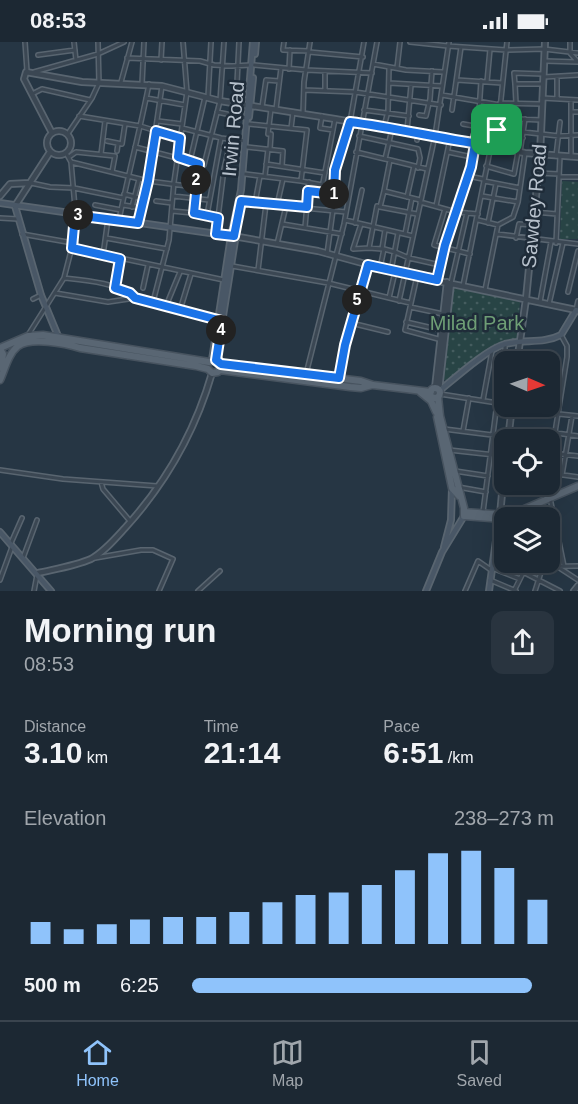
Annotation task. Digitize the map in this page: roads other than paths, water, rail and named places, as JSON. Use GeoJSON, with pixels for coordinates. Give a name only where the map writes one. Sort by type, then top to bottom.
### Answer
{"type":"FeatureCollection","features":[{"type":"Feature","properties":{"kind":"main road","name":"Irwin Road"},"geometry":{"type":"LineString","coordinates":[[214,366],[224,280],[241,190],[255,42]]}},
{"type":"Feature","properties":{"kind":"main road","name":"Irwin Road"},"geometry":{"type":"LineString","coordinates":[[220,321],[232,266],[232,236],[245,174],[247,121]]}},
{"type":"Feature","properties":{"kind":"main road"},"geometry":{"type":"LineString","coordinates":[[0,203],[232,236]]}},
{"type":"Feature","properties":{"kind":"main road"},"geometry":{"type":"LineString","coordinates":[[15,206],[41,295],[58,336]]}},
{"type":"Feature","properties":{"kind":"main road"},"geometry":{"type":"LineString","coordinates":[[0,380],[12,352],[20,345],[34,342],[66,344],[173,362],[339,378],[372,385],[437,393],[492,351],[505,344],[520,341],[542,342],[561,335],[577,310]]}},
{"type":"Feature","properties":{"kind":"main road"},"geometry":{"type":"LineString","coordinates":[[0,374],[3,357],[0,348],[28,336],[58,336],[214,366],[350,387],[361,388],[372,385]]}},
{"type":"Feature","properties":{"kind":"main road"},"geometry":{"type":"LineString","coordinates":[[415,389],[431,401],[436,412],[464,514],[453,537],[442,552]]}},
{"type":"Feature","properties":{"kind":"main road"},"geometry":{"type":"LineString","coordinates":[[436,412],[437,393]]}},
{"type":"Feature","properties":{"kind":"main road"},"geometry":{"type":"LineString","coordinates":[[426,591],[452,520],[455,488],[454,471],[443,429],[437,393]]}},
{"type":"Feature","properties":{"kind":"main road"},"geometry":{"type":"LineString","coordinates":[[533,507],[578,487]]}},
{"type":"Feature","properties":{"kind":"main road"},"geometry":{"type":"LineString","coordinates":[[530,507],[548,500]]}},
{"type":"Feature","properties":{"kind":"main road"},"geometry":{"type":"LineString","coordinates":[[464,514],[494,517]]}},
{"type":"Feature","properties":{"kind":"main road"},"geometry":{"type":"LineString","coordinates":[[464,514],[494,516]]}},
{"type":"Feature","properties":{"kind":"main road"},"geometry":{"type":"LineString","coordinates":[[0,532],[38,573],[51,591]]}},
{"type":"Feature","properties":{"kind":"main road"},"geometry":{"type":"LineString","coordinates":[[489,591],[494,554]]}},
{"type":"Feature","properties":{"kind":"street"},"geometry":{"type":"LineString","coordinates":[[25,42],[27,71],[24,79],[52,134]]}},
{"type":"Feature","properties":{"kind":"street"},"geometry":{"type":"LineString","coordinates":[[74,42],[76,60]]}},
{"type":"Feature","properties":{"kind":"street"},"geometry":{"type":"LineString","coordinates":[[67,135],[99,83],[98,42]]}},
{"type":"Feature","properties":{"kind":"street"},"geometry":{"type":"LineString","coordinates":[[34,72],[98,54],[124,42]]}},
{"type":"Feature","properties":{"kind":"street"},"geometry":{"type":"LineString","coordinates":[[121,82],[132,42]]}},
{"type":"Feature","properties":{"kind":"street"},"geometry":{"type":"LineString","coordinates":[[142,84],[144,42]]}},
{"type":"Feature","properties":{"kind":"street"},"geometry":{"type":"LineString","coordinates":[[161,60],[162,42]]}},
{"type":"Feature","properties":{"kind":"street"},"geometry":{"type":"LineString","coordinates":[[153,302],[171,228],[174,185],[187,92],[183,42]]}},
{"type":"Feature","properties":{"kind":"street"},"geometry":{"type":"LineString","coordinates":[[190,161],[207,98],[211,42]]}},
{"type":"Feature","properties":{"kind":"street"},"geometry":{"type":"LineString","coordinates":[[135,147],[204,165],[220,101],[224,42]]}},
{"type":"Feature","properties":{"kind":"street"},"geometry":{"type":"LineString","coordinates":[[236,104],[239,42]]}},
{"type":"Feature","properties":{"kind":"street"},"geometry":{"type":"LineString","coordinates":[[284,42],[283,50],[363,57]]}},
{"type":"Feature","properties":{"kind":"street"},"geometry":{"type":"LineString","coordinates":[[303,114],[310,42]]}},
{"type":"Feature","properties":{"kind":"street"},"geometry":{"type":"LineString","coordinates":[[327,254],[333,210],[335,170],[350,122],[364,42]]}},
{"type":"Feature","properties":{"kind":"street"},"geometry":{"type":"LineString","coordinates":[[306,376],[345,220],[376,42]]}},
{"type":"Feature","properties":{"kind":"street"},"geometry":{"type":"LineString","coordinates":[[397,69],[400,42]]}},
{"type":"Feature","properties":{"kind":"street"},"geometry":{"type":"LineString","coordinates":[[410,42],[448,44],[467,48],[544,49],[578,53]]}},
{"type":"Feature","properties":{"kind":"street"},"geometry":{"type":"LineString","coordinates":[[467,48],[468,42]]}},
{"type":"Feature","properties":{"kind":"street"},"geometry":{"type":"LineString","coordinates":[[463,286],[486,166],[500,118],[507,42]]}},
{"type":"Feature","properties":{"kind":"street"},"geometry":{"type":"LineString","coordinates":[[519,50],[520,42]]}},
{"type":"Feature","properties":{"kind":"street"},"geometry":{"type":"LineString","coordinates":[[529,50],[530,42]]}},
{"type":"Feature","properties":{"kind":"street","name":"Sawdey Road"},"geometry":{"type":"LineString","coordinates":[[519,351],[540,155],[545,42]]}},
{"type":"Feature","properties":{"kind":"street"},"geometry":{"type":"LineString","coordinates":[[570,42],[570,52],[578,62]]}},
{"type":"Feature","properties":{"kind":"street"},"geometry":{"type":"LineString","coordinates":[[399,301],[441,105],[448,44]]}},
{"type":"Feature","properties":{"kind":"street"},"geometry":{"type":"LineString","coordinates":[[452,110],[461,47]]}},
{"type":"Feature","properties":{"kind":"street"},"geometry":{"type":"LineString","coordinates":[[487,82],[490,49]]}},
{"type":"Feature","properties":{"kind":"street"},"geometry":{"type":"LineString","coordinates":[[38,55],[75,50]]}},
{"type":"Feature","properties":{"kind":"street"},"geometry":{"type":"LineString","coordinates":[[289,69],[290,50]]}},
{"type":"Feature","properties":{"kind":"street"},"geometry":{"type":"LineString","coordinates":[[127,58],[372,73]]}},
{"type":"Feature","properties":{"kind":"street"},"geometry":{"type":"LineString","coordinates":[[543,61],[578,62]]}},
{"type":"Feature","properties":{"kind":"street"},"geometry":{"type":"LineString","coordinates":[[373,64],[397,69],[443,72]]}},
{"type":"Feature","properties":{"kind":"street"},"geometry":{"type":"LineString","coordinates":[[255,203],[269,149],[271,134],[268,134],[269,126],[281,68]]}},
{"type":"Feature","properties":{"kind":"street"},"geometry":{"type":"LineString","coordinates":[[384,127],[387,114],[389,68]]}},
{"type":"Feature","properties":{"kind":"street"},"geometry":{"type":"LineString","coordinates":[[27,71],[99,83],[121,82],[162,86],[236,104],[322,116],[540,155],[578,157]]}},
{"type":"Feature","properties":{"kind":"street"},"geometry":{"type":"LineString","coordinates":[[325,91],[326,71]]}},
{"type":"Feature","properties":{"kind":"street"},"geometry":{"type":"LineString","coordinates":[[419,115],[426,116],[432,71]]}},
{"type":"Feature","properties":{"kind":"street"},"geometry":{"type":"LineString","coordinates":[[503,72],[557,77],[578,75]]}},
{"type":"Feature","properties":{"kind":"street"},"geometry":{"type":"LineString","coordinates":[[514,73],[516,103]]}},
{"type":"Feature","properties":{"kind":"street"},"geometry":{"type":"LineString","coordinates":[[556,99],[557,77]]}},
{"type":"Feature","properties":{"kind":"street"},"geometry":{"type":"LineString","coordinates":[[262,107],[266,80],[280,81]]}},
{"type":"Feature","properties":{"kind":"street"},"geometry":{"type":"LineString","coordinates":[[457,80],[502,83]]}},
{"type":"Feature","properties":{"kind":"street"},"geometry":{"type":"LineString","coordinates":[[437,280],[444,249],[468,176],[478,127],[481,81]]}},
{"type":"Feature","properties":{"kind":"street"},"geometry":{"type":"LineString","coordinates":[[389,83],[442,86]]}},
{"type":"Feature","properties":{"kind":"street"},"geometry":{"type":"LineString","coordinates":[[119,220],[148,84]]}},
{"type":"Feature","properties":{"kind":"street"},"geometry":{"type":"LineString","coordinates":[[515,84],[542,84]]}},
{"type":"Feature","properties":{"kind":"street"},"geometry":{"type":"LineString","coordinates":[[407,131],[411,85]]}},
{"type":"Feature","properties":{"kind":"street"},"geometry":{"type":"LineString","coordinates":[[138,223],[148,181],[162,86]]}},
{"type":"Feature","properties":{"kind":"street"},"geometry":{"type":"LineString","coordinates":[[32,94],[42,89],[90,100]]}},
{"type":"Feature","properties":{"kind":"street"},"geometry":{"type":"LineString","coordinates":[[304,90],[355,92],[388,99],[441,105]]}},
{"type":"Feature","properties":{"kind":"street"},"geometry":{"type":"LineString","coordinates":[[442,95],[500,104],[556,99],[578,100]]}},
{"type":"Feature","properties":{"kind":"street"},"geometry":{"type":"LineString","coordinates":[[146,98],[184,105]]}},
{"type":"Feature","properties":{"kind":"street"},"geometry":{"type":"LineString","coordinates":[[571,100],[571,157]]}},
{"type":"Feature","properties":{"kind":"street"},"geometry":{"type":"LineString","coordinates":[[364,110],[409,116]]}},
{"type":"Feature","properties":{"kind":"street"},"geometry":{"type":"LineString","coordinates":[[217,112],[269,126],[307,130],[301,181]]}},
{"type":"Feature","properties":{"kind":"street"},"geometry":{"type":"LineString","coordinates":[[291,128],[293,112]]}},
{"type":"Feature","properties":{"kind":"street"},"geometry":{"type":"LineString","coordinates":[[571,112],[578,112]]}},
{"type":"Feature","properties":{"kind":"street"},"geometry":{"type":"LineString","coordinates":[[79,116],[140,126],[180,138]]}},
{"type":"Feature","properties":{"kind":"street"},"geometry":{"type":"LineString","coordinates":[[322,116],[320,128],[333,130]]}},
{"type":"Feature","properties":{"kind":"street"},"geometry":{"type":"LineString","coordinates":[[500,118],[541,120]]}},
{"type":"Feature","properties":{"kind":"street"},"geometry":{"type":"LineString","coordinates":[[321,193],[335,119]]}},
{"type":"Feature","properties":{"kind":"street"},"geometry":{"type":"LineString","coordinates":[[477,220],[498,225],[513,217],[520,188],[525,119]]}},
{"type":"Feature","properties":{"kind":"street"},"geometry":{"type":"LineString","coordinates":[[101,155],[105,121]]}},
{"type":"Feature","properties":{"kind":"street"},"geometry":{"type":"LineString","coordinates":[[158,121],[221,138],[245,141]]}},
{"type":"Feature","properties":{"kind":"street"},"geometry":{"type":"LineString","coordinates":[[556,243],[560,122]]}},
{"type":"Feature","properties":{"kind":"street"},"geometry":{"type":"LineString","coordinates":[[107,141],[122,144],[125,124]]}},
{"type":"Feature","properties":{"kind":"street"},"geometry":{"type":"LineString","coordinates":[[463,124],[523,138]]}},
{"type":"Feature","properties":{"kind":"street"},"geometry":{"type":"LineString","coordinates":[[380,207],[392,129]]}},
{"type":"Feature","properties":{"kind":"street"},"geometry":{"type":"LineString","coordinates":[[28,336],[64,278],[73,243],[74,188],[71,162],[67,155],[70,142],[67,135],[58,131],[52,134],[47,142],[51,152],[58,155],[67,155],[76,152],[115,156],[112,172]]}},
{"type":"Feature","properties":{"kind":"street"},"geometry":{"type":"LineString","coordinates":[[524,132],[559,136],[578,135]]}},
{"type":"Feature","properties":{"kind":"street"},"geometry":{"type":"LineString","coordinates":[[417,140],[418,133]]}},
{"type":"Feature","properties":{"kind":"street"},"geometry":{"type":"LineString","coordinates":[[359,136],[419,150],[405,234]]}},
{"type":"Feature","properties":{"kind":"street"},"geometry":{"type":"LineString","coordinates":[[207,215],[221,138]]}},
{"type":"Feature","properties":{"kind":"street"},"geometry":{"type":"LineString","coordinates":[[216,234],[224,169],[231,139]]}},
{"type":"Feature","properties":{"kind":"street"},"geometry":{"type":"LineString","coordinates":[[436,206],[450,139]]}},
{"type":"Feature","properties":{"kind":"street"},"geometry":{"type":"LineString","coordinates":[[117,151],[118,144]]}},
{"type":"Feature","properties":{"kind":"street"},"geometry":{"type":"LineString","coordinates":[[247,147],[283,151],[282,166]]}},
{"type":"Feature","properties":{"kind":"street"},"geometry":{"type":"LineString","coordinates":[[15,206],[51,152]]}},
{"type":"Feature","properties":{"kind":"street"},"geometry":{"type":"LineString","coordinates":[[356,152],[427,169]]}},
{"type":"Feature","properties":{"kind":"street"},"geometry":{"type":"LineString","coordinates":[[448,152],[472,157]]}},
{"type":"Feature","properties":{"kind":"street"},"geometry":{"type":"LineString","coordinates":[[486,166],[514,174],[521,152]]}},
{"type":"Feature","properties":{"kind":"street"},"geometry":{"type":"LineString","coordinates":[[71,162],[148,181],[195,187]]}},
{"type":"Feature","properties":{"kind":"street"},"geometry":{"type":"LineString","coordinates":[[194,213],[199,164]]}},
{"type":"Feature","properties":{"kind":"street"},"geometry":{"type":"LineString","coordinates":[[266,164],[324,173]]}},
{"type":"Feature","properties":{"kind":"street"},"geometry":{"type":"LineString","coordinates":[[538,172],[578,177]]}},
{"type":"Feature","properties":{"kind":"street"},"geometry":{"type":"LineString","coordinates":[[245,174],[322,185]]}},
{"type":"Feature","properties":{"kind":"street"},"geometry":{"type":"LineString","coordinates":[[468,176],[520,188]]}},
{"type":"Feature","properties":{"kind":"street"},"geometry":{"type":"LineString","coordinates":[[132,207],[139,179]]}},
{"type":"Feature","properties":{"kind":"street"},"geometry":{"type":"LineString","coordinates":[[277,205],[283,179]]}},
{"type":"Feature","properties":{"kind":"street"},"geometry":{"type":"LineString","coordinates":[[305,227],[309,182]]}},
{"type":"Feature","properties":{"kind":"street"},"geometry":{"type":"LineString","coordinates":[[0,196],[10,184],[30,183],[143,199]]}},
{"type":"Feature","properties":{"kind":"street"},"geometry":{"type":"LineString","coordinates":[[488,223],[496,184]]}},
{"type":"Feature","properties":{"kind":"street"},"geometry":{"type":"LineString","coordinates":[[355,223],[362,190]]}},
{"type":"Feature","properties":{"kind":"street"},"geometry":{"type":"LineString","coordinates":[[308,191],[349,196]]}},
{"type":"Feature","properties":{"kind":"street"},"geometry":{"type":"LineString","coordinates":[[384,191],[456,212],[478,214]]}},
{"type":"Feature","properties":{"kind":"street"},"geometry":{"type":"LineString","coordinates":[[173,196],[209,200]]}},
{"type":"Feature","properties":{"kind":"street"},"geometry":{"type":"LineString","coordinates":[[481,196],[518,202]]}},
{"type":"Feature","properties":{"kind":"street"},"geometry":{"type":"LineString","coordinates":[[156,201],[172,202]]}},
{"type":"Feature","properties":{"kind":"street"},"geometry":{"type":"LineString","coordinates":[[241,201],[346,212]]}},
{"type":"Feature","properties":{"kind":"street"},"geometry":{"type":"LineString","coordinates":[[258,270],[266,204]]}},
{"type":"Feature","properties":{"kind":"street"},"geometry":{"type":"LineString","coordinates":[[94,205],[121,210]]}},
{"type":"Feature","properties":{"kind":"street"},"geometry":{"type":"LineString","coordinates":[[122,205],[142,208]]}},
{"type":"Feature","properties":{"kind":"street"},"geometry":{"type":"LineString","coordinates":[[277,244],[286,206]]}},
{"type":"Feature","properties":{"kind":"street"},"geometry":{"type":"LineString","coordinates":[[369,248],[377,206],[417,214]]}},
{"type":"Feature","properties":{"kind":"street"},"geometry":{"type":"LineString","coordinates":[[445,209],[433,244],[435,247],[470,254]]}},
{"type":"Feature","properties":{"kind":"street"},"geometry":{"type":"LineString","coordinates":[[172,211],[218,218]]}},
{"type":"Feature","properties":{"kind":"street"},"geometry":{"type":"LineString","coordinates":[[534,212],[557,214]]}},
{"type":"Feature","properties":{"kind":"street"},"geometry":{"type":"LineString","coordinates":[[442,340],[441,330],[449,283],[467,213]]}},
{"type":"Feature","properties":{"kind":"street"},"geometry":{"type":"LineString","coordinates":[[0,218],[18,219]]}},
{"type":"Feature","properties":{"kind":"street"},"geometry":{"type":"LineString","coordinates":[[103,255],[108,219]]}},
{"type":"Feature","properties":{"kind":"street"},"geometry":{"type":"LineString","coordinates":[[345,220],[413,236]]}},
{"type":"Feature","properties":{"kind":"street"},"geometry":{"type":"LineString","coordinates":[[282,224],[342,234]]}},
{"type":"Feature","properties":{"kind":"street"},"geometry":{"type":"LineString","coordinates":[[361,224],[353,249],[383,249],[440,265]]}},
{"type":"Feature","properties":{"kind":"street"},"geometry":{"type":"LineString","coordinates":[[516,237],[519,224],[533,225]]}},
{"type":"Feature","properties":{"kind":"street"},"geometry":{"type":"LineString","coordinates":[[485,290],[498,225]]}},
{"type":"Feature","properties":{"kind":"street"},"geometry":{"type":"LineString","coordinates":[[380,268],[385,231]]}},
{"type":"Feature","properties":{"kind":"street"},"geometry":{"type":"LineString","coordinates":[[389,298],[398,233]]}},
{"type":"Feature","properties":{"kind":"street"},"geometry":{"type":"LineString","coordinates":[[22,234],[73,243]]}},
{"type":"Feature","properties":{"kind":"street"},"geometry":{"type":"LineString","coordinates":[[497,234],[578,244]]}},
{"type":"Feature","properties":{"kind":"street"},"geometry":{"type":"LineString","coordinates":[[232,236],[337,256],[405,274],[577,310],[578,301]]}},
{"type":"Feature","properties":{"kind":"street"},"geometry":{"type":"LineString","coordinates":[[105,238],[166,249]]}},
{"type":"Feature","properties":{"kind":"street"},"geometry":{"type":"LineString","coordinates":[[540,302],[551,242]]}},
{"type":"Feature","properties":{"kind":"street"},"geometry":{"type":"LineString","coordinates":[[549,304],[563,243]]}},
{"type":"Feature","properties":{"kind":"street"},"geometry":{"type":"LineString","coordinates":[[72,248],[224,280]]}},
{"type":"Feature","properties":{"kind":"street"},"geometry":{"type":"LineString","coordinates":[[568,292],[578,251]]}},
{"type":"Feature","properties":{"kind":"street"},"geometry":{"type":"LineString","coordinates":[[115,288],[120,259]]}},
{"type":"Feature","properties":{"kind":"street"},"geometry":{"type":"LineString","coordinates":[[143,288],[148,265]]}},
{"type":"Feature","properties":{"kind":"street"},"geometry":{"type":"LineString","coordinates":[[339,378],[351,323],[368,265]]}},
{"type":"Feature","properties":{"kind":"street"},"geometry":{"type":"LineString","coordinates":[[232,266],[328,283],[443,314]]}},
{"type":"Feature","properties":{"kind":"street"},"geometry":{"type":"LineString","coordinates":[[166,306],[180,272]]}},
{"type":"Feature","properties":{"kind":"street"},"geometry":{"type":"LineString","coordinates":[[180,310],[191,274]]}},
{"type":"Feature","properties":{"kind":"street"},"geometry":{"type":"LineString","coordinates":[[417,276],[404,329],[406,332],[442,340]]}},
{"type":"Feature","properties":{"kind":"street"},"geometry":{"type":"LineString","coordinates":[[64,278],[99,283],[130,293],[135,298]]}},
{"type":"Feature","properties":{"kind":"street"},"geometry":{"type":"LineString","coordinates":[[449,283],[437,393],[494,402]]}},
{"type":"Feature","properties":{"kind":"street"},"geometry":{"type":"LineString","coordinates":[[55,293],[108,302],[135,298],[220,321]]}},
{"type":"Feature","properties":{"kind":"street"},"geometry":{"type":"LineString","coordinates":[[33,299],[41,295]]}},
{"type":"Feature","properties":{"kind":"street"},"geometry":{"type":"LineString","coordinates":[[406,322],[441,330]]}},
{"type":"Feature","properties":{"kind":"street"},"geometry":{"type":"LineString","coordinates":[[351,323],[388,332]]}},
{"type":"Feature","properties":{"kind":"street"},"geometry":{"type":"LineString","coordinates":[[560,407],[567,357],[567,346],[561,335]]}},
{"type":"Feature","properties":{"kind":"street"},"geometry":{"type":"LineString","coordinates":[[505,344],[505,351]]}},
{"type":"Feature","properties":{"kind":"street"},"geometry":{"type":"LineString","coordinates":[[483,400],[492,351]]}},
{"type":"Feature","properties":{"kind":"street"},"geometry":{"type":"LineString","coordinates":[[90,559],[101,552],[131,522],[159,486],[182,450],[199,411],[214,366]]}},
{"type":"Feature","properties":{"kind":"street"},"geometry":{"type":"LineString","coordinates":[[463,431],[469,398]]}},
{"type":"Feature","properties":{"kind":"street"},"geometry":{"type":"LineString","coordinates":[[560,414],[578,417]]}},
{"type":"Feature","properties":{"kind":"street"},"geometry":{"type":"LineString","coordinates":[[572,416],[562,475],[578,478],[578,487]]}},
{"type":"Feature","properties":{"kind":"street"},"geometry":{"type":"LineString","coordinates":[[443,429],[494,436],[483,514]]}},
{"type":"Feature","properties":{"kind":"street"},"geometry":{"type":"LineString","coordinates":[[560,433],[578,436]]}},
{"type":"Feature","properties":{"kind":"street"},"geometry":{"type":"LineString","coordinates":[[449,450],[494,455]]}},
{"type":"Feature","properties":{"kind":"street"},"geometry":{"type":"LineString","coordinates":[[560,454],[578,456]]}},
{"type":"Feature","properties":{"kind":"street"},"geometry":{"type":"LineString","coordinates":[[0,470],[101,482],[159,486]]}},
{"type":"Feature","properties":{"kind":"street"},"geometry":{"type":"LineString","coordinates":[[454,471],[488,476]]}},
{"type":"Feature","properties":{"kind":"street"},"geometry":{"type":"LineString","coordinates":[[101,482],[103,489],[131,522]]}},
{"type":"Feature","properties":{"kind":"street"},"geometry":{"type":"LineString","coordinates":[[455,488],[486,492]]}},
{"type":"Feature","properties":{"kind":"street"},"geometry":{"type":"LineString","coordinates":[[548,495],[550,507]]}},
{"type":"Feature","properties":{"kind":"street"},"geometry":{"type":"LineString","coordinates":[[0,580],[22,518]]}},
{"type":"Feature","properties":{"kind":"street"},"geometry":{"type":"LineString","coordinates":[[23,558],[37,520]]}},
{"type":"Feature","properties":{"kind":"street"},"geometry":{"type":"LineString","coordinates":[[560,548],[564,566]]}},
{"type":"Feature","properties":{"kind":"street"},"geometry":{"type":"LineString","coordinates":[[34,591],[38,573],[90,559],[141,549],[153,550],[173,559],[159,591]]}},
{"type":"Feature","properties":{"kind":"street"},"geometry":{"type":"LineString","coordinates":[[493,560],[513,568],[512,575]]}},
{"type":"Feature","properties":{"kind":"street"},"geometry":{"type":"LineString","coordinates":[[465,591],[478,561],[491,569],[520,579]]}},
{"type":"Feature","properties":{"kind":"street"},"geometry":{"type":"LineString","coordinates":[[560,566],[578,566]]}},
{"type":"Feature","properties":{"kind":"street"},"geometry":{"type":"LineString","coordinates":[[560,569],[578,580]]}},
{"type":"Feature","properties":{"kind":"street"},"geometry":{"type":"LineString","coordinates":[[198,591],[220,571]]}},
{"type":"Feature","properties":{"kind":"street"},"geometry":{"type":"LineString","coordinates":[[490,579],[515,591],[523,573]]}},
{"type":"Feature","properties":{"kind":"street"},"geometry":{"type":"LineString","coordinates":[[526,573],[560,591]]}},
{"type":"Feature","properties":{"kind":"street"},"geometry":{"type":"LineString","coordinates":[[535,591],[541,573]]}},
{"type":"Feature","properties":{"kind":"street"},"geometry":{"type":"LineString","coordinates":[[574,591],[578,586]]}},
{"type":"Feature","properties":{"kind":"park label","name":"Milad Park"},"geometry":{"type":"Point","coordinates":[477,323]}}]}
